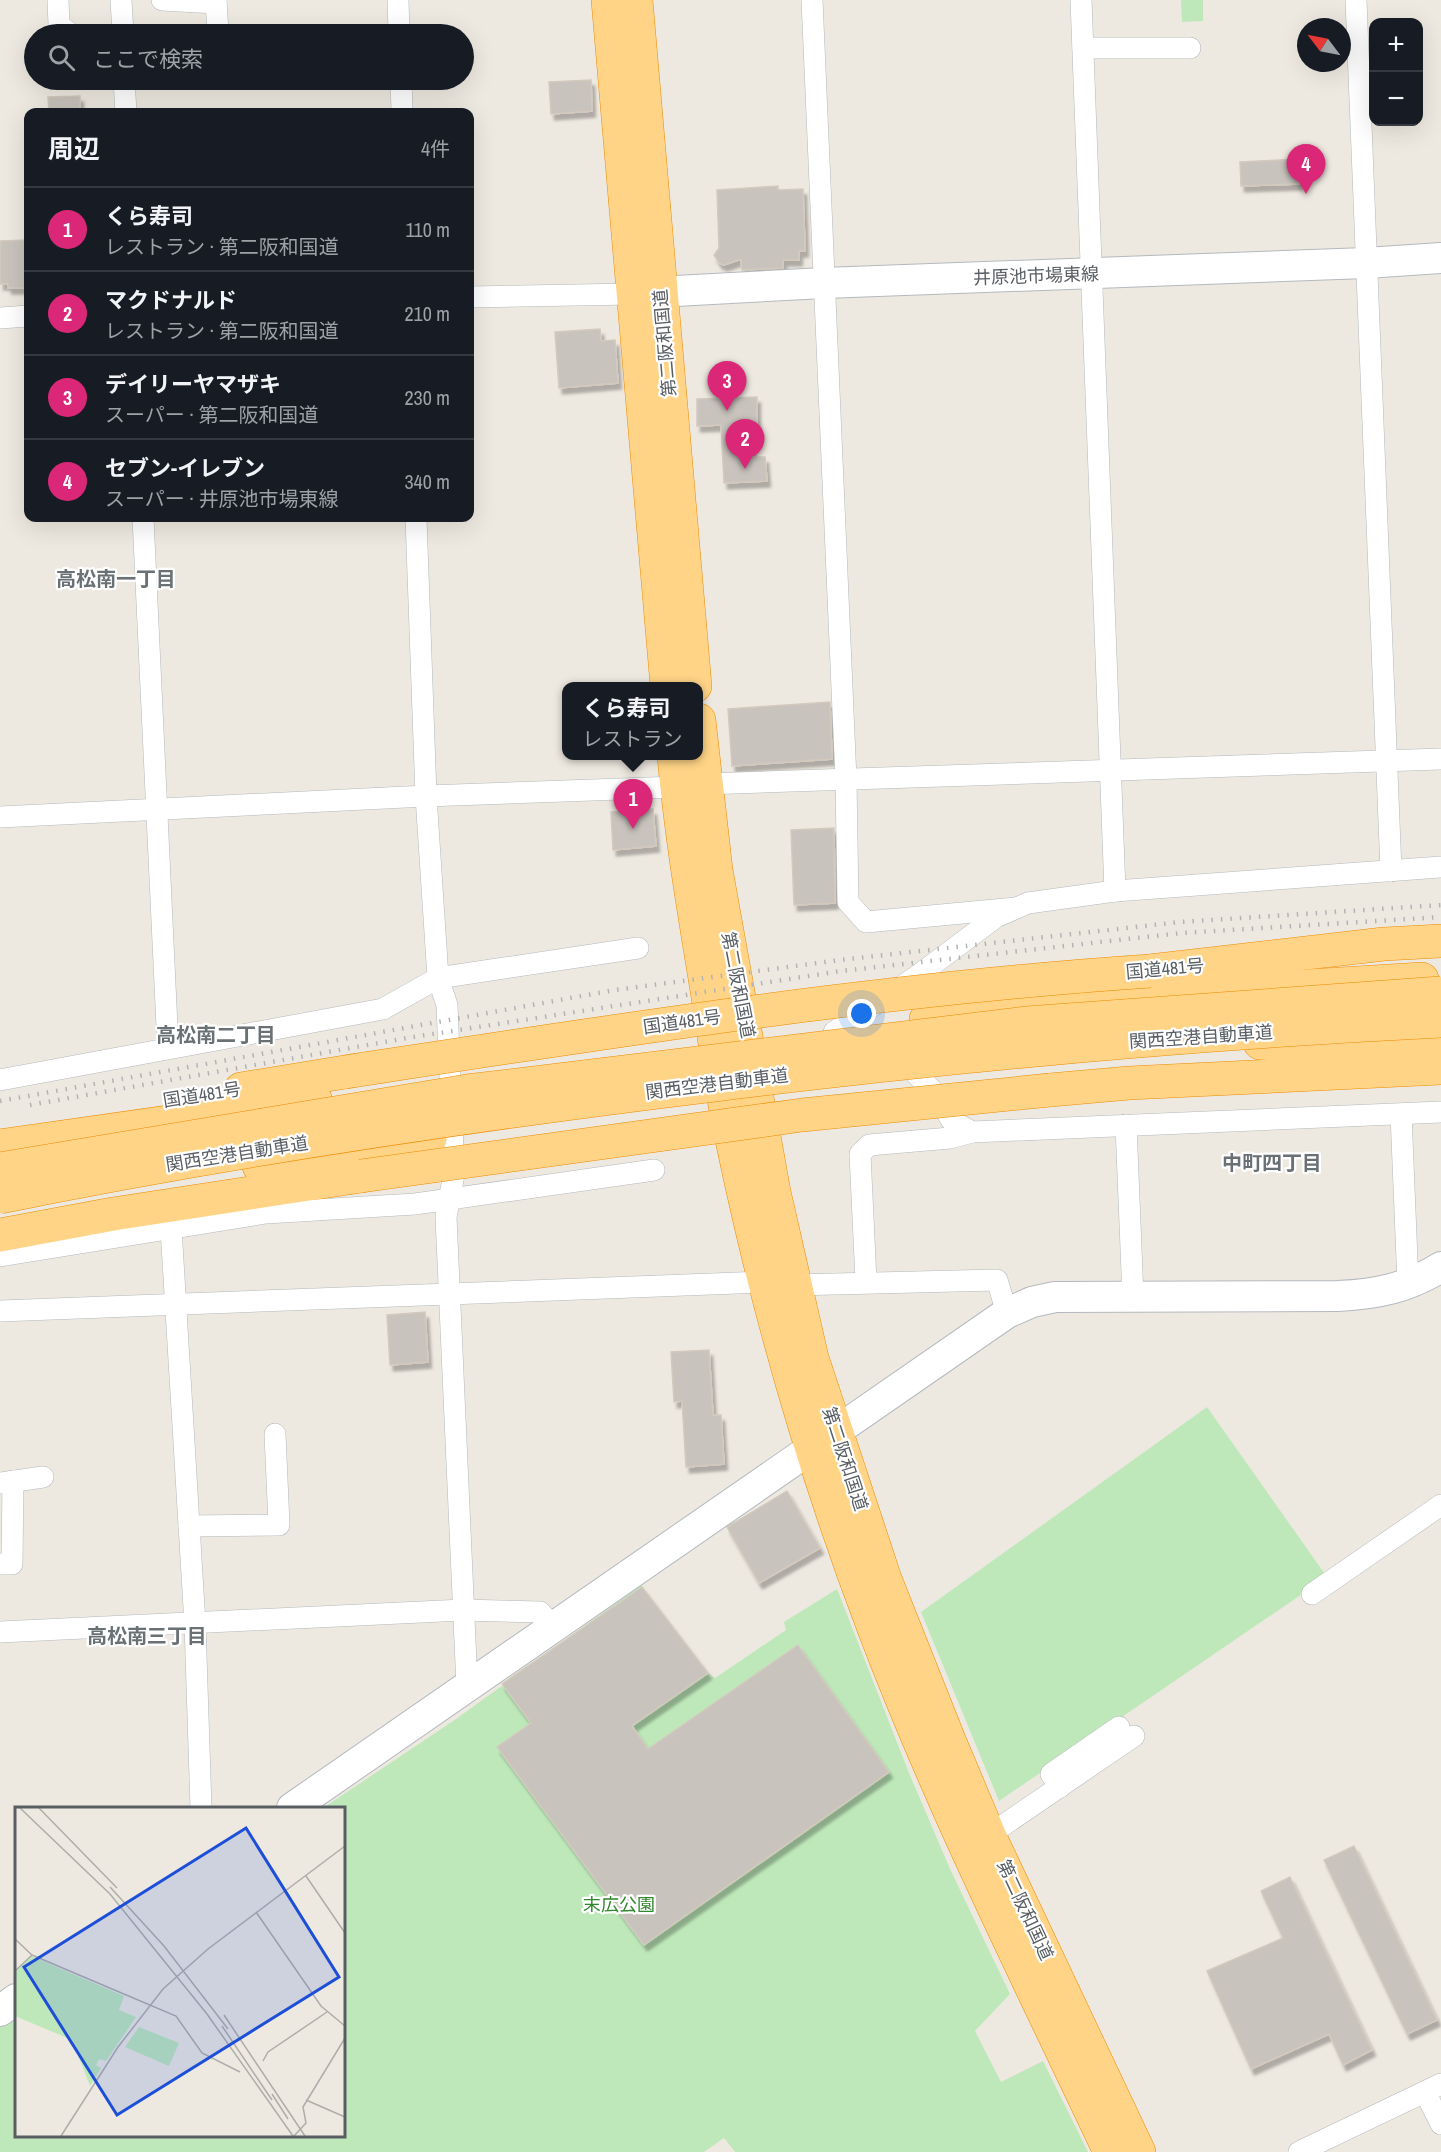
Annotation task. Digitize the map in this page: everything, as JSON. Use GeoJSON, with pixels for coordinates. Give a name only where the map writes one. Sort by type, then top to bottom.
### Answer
{"type":"FeatureCollection","features":[{"type":"Feature","properties":{"kind":"highway","name":"第二阪和国道"},"geometry":{"type":"LineString","coordinates":[[608,0],[694,682]]}},
{"type":"Feature","properties":{"kind":"highway","name":"第二阪和国道"},"geometry":{"type":"LineString","coordinates":[[636,0],[646,293],[668,682]]}},
{"type":"Feature","properties":{"kind":"highway","name":"第二阪和国道"},"geometry":{"type":"LineString","coordinates":[[676,760],[691,786],[716,870],[749,1043],[774,1192],[779,1284]]}},
{"type":"Feature","properties":{"kind":"highway","name":"第二阪和国道"},"geometry":{"type":"LineString","coordinates":[[694,760],[691,786],[716,1047],[723,1096],[779,1284],[812,1358],[824,1440],[873,1627],[967,1851],[1110,2152]]}},
{"type":"Feature","properties":{"kind":"highway","name":"国道481号"},"geometry":{"type":"LineString","coordinates":[[0,1131],[345,1072],[785,1008],[1039,979],[1150,971],[1188,980],[1384,944],[1441,941]]}},
{"type":"Feature","properties":{"kind":"highway"},"geometry":{"type":"LineString","coordinates":[[0,1146],[167,1121],[1063,1001],[1188,980],[1380,964],[1441,962]]}},
{"type":"Feature","properties":{"kind":"highway"},"geometry":{"type":"LineString","coordinates":[[1188,980],[1441,979]]}},
{"type":"Feature","properties":{"kind":"highway","name":"関西空港自動車道"},"geometry":{"type":"LineString","coordinates":[[0,1169],[490,1088],[1027,1023],[1441,993]]}},
{"type":"Feature","properties":{"kind":"highway","name":"関西空港自動車道"},"geometry":{"type":"LineString","coordinates":[[0,1197],[112,1175],[473,1115],[698,1086],[981,1054],[1208,1036],[1439,1042]]}},
{"type":"Feature","properties":{"kind":"highway"},"geometry":{"type":"LineString","coordinates":[[0,1211],[105,1190],[453,1136],[1017,1056],[1214,1041],[1439,1042]]}},
{"type":"Feature","properties":{"kind":"highway"},"geometry":{"type":"LineString","coordinates":[[0,1235],[113,1214],[361,1176],[802,1115],[1129,1083],[1439,1042]]}},
{"type":"Feature","properties":{"kind":"highway","name":"第二阪和国道"},"geometry":{"type":"LineString","coordinates":[[824,1440],[885,1579],[989,1834],[1139,2152]]}},
{"type":"Feature","properties":{"kind":"street"},"geometry":{"type":"LineString","coordinates":[[58,0],[59,24]]}},
{"type":"Feature","properties":{"kind":"street"},"geometry":{"type":"LineString","coordinates":[[122,0],[123,24]]}},
{"type":"Feature","properties":{"kind":"street"},"geometry":{"type":"LineString","coordinates":[[162,0],[216,1],[217,24]]}},
{"type":"Feature","properties":{"kind":"street"},"geometry":{"type":"LineString","coordinates":[[398,0],[399,24]]}},
{"type":"Feature","properties":{"kind":"street"},"geometry":{"type":"LineString","coordinates":[[812,0],[846,780],[848,902],[866,922],[1017,909]]}},
{"type":"Feature","properties":{"kind":"street"},"geometry":{"type":"LineString","coordinates":[[1081,0],[1115,891]]}},
{"type":"Feature","properties":{"kind":"street"},"geometry":{"type":"LineString","coordinates":[[1356,0],[1391,871]]}},
{"type":"Feature","properties":{"kind":"street"},"geometry":{"type":"LineString","coordinates":[[1083,48],[1190,48]]}},
{"type":"Feature","properties":{"kind":"street"},"geometry":{"type":"LineString","coordinates":[[125,90],[126,108]]}},
{"type":"Feature","properties":{"kind":"street"},"geometry":{"type":"LineString","coordinates":[[401,90],[402,108]]}},
{"type":"Feature","properties":{"kind":"street","name":"井原池市場東線"},"geometry":{"type":"LineString","coordinates":[[646,293],[824,283],[1366,263],[1441,258]]}},
{"type":"Feature","properties":{"kind":"street"},"geometry":{"type":"LineString","coordinates":[[474,297],[646,293]]}},
{"type":"Feature","properties":{"kind":"street"},"geometry":{"type":"LineString","coordinates":[[0,318],[24,316]]}},
{"type":"Feature","properties":{"kind":"street"},"geometry":{"type":"LineString","coordinates":[[144,522],[168,1048]]}},
{"type":"Feature","properties":{"kind":"street"},"geometry":{"type":"LineString","coordinates":[[416,522],[426,796],[438,978],[447,1005],[453,1136],[454,1174],[446,1217],[467,1686]]}},
{"type":"Feature","properties":{"kind":"street"},"geometry":{"type":"LineString","coordinates":[[0,817],[426,796],[1441,759]]}},
{"type":"Feature","properties":{"kind":"street"},"geometry":{"type":"LineString","coordinates":[[834,1032],[996,917],[1028,903],[1115,891],[1441,867]]}},
{"type":"Feature","properties":{"kind":"street"},"geometry":{"type":"LineString","coordinates":[[0,1080],[383,1009],[438,978],[638,948]]}},
{"type":"Feature","properties":{"kind":"street"},"geometry":{"type":"LineString","coordinates":[[914,1072],[934,1092],[952,1122],[972,1132]]}},
{"type":"Feature","properties":{"kind":"street"},"geometry":{"type":"LineString","coordinates":[[866,1281],[860,1154],[870,1145],[950,1138],[972,1132],[1441,1112]]}},
{"type":"Feature","properties":{"kind":"street"},"geometry":{"type":"LineString","coordinates":[[1401,1114],[1408,1284]]}},
{"type":"Feature","properties":{"kind":"street"},"geometry":{"type":"LineString","coordinates":[[1126,1125],[1133,1297]]}},
{"type":"Feature","properties":{"kind":"street"},"geometry":{"type":"LineString","coordinates":[[0,1256],[266,1213],[415,1204],[654,1170]]}},
{"type":"Feature","properties":{"kind":"street"},"geometry":{"type":"LineString","coordinates":[[171,1228],[195,1624],[201,1807]]}},
{"type":"Feature","properties":{"kind":"street"},"geometry":{"type":"LineString","coordinates":[[295,1807],[1007,1313],[1032,1302],[1055,1297],[1379,1294],[1408,1284],[1441,1267]]}},
{"type":"Feature","properties":{"kind":"street"},"geometry":{"type":"LineString","coordinates":[[0,1311],[176,1303],[866,1281],[997,1280],[1007,1313]]}},
{"type":"Feature","properties":{"kind":"street"},"geometry":{"type":"LineString","coordinates":[[189,1526],[279,1526],[275,1434]]}},
{"type":"Feature","properties":{"kind":"street"},"geometry":{"type":"LineString","coordinates":[[0,1564],[12,1564],[7,1482],[43,1477]]}},
{"type":"Feature","properties":{"kind":"street"},"geometry":{"type":"LineString","coordinates":[[1312,1593],[1441,1505]]}},
{"type":"Feature","properties":{"kind":"street"},"geometry":{"type":"LineString","coordinates":[[0,1632],[463,1610],[540,1612],[553,1627]]}},
{"type":"Feature","properties":{"kind":"street"},"geometry":{"type":"LineString","coordinates":[[989,1834],[1060,1787],[1126,1731]]}},
{"type":"Feature","properties":{"kind":"street"},"geometry":{"type":"LineString","coordinates":[[0,2011],[15,2000]]}},
{"type":"Feature","properties":{"kind":"street"},"geometry":{"type":"LineString","coordinates":[[1299,2152],[1433,2088],[1441,2124]]}},
{"type":"Feature","properties":{"kind":"green space"},"geometry":{"type":"Polygon","coordinates":[[[1181,0],[1203,0],[1203,21],[1182,22],[1181,0]]]}},
{"type":"Feature","properties":{"kind":"green space"},"geometry":{"type":"Polygon","coordinates":[[[1207,1407],[1327,1577],[999,1801],[921,1612],[1207,1407]]]}},
{"type":"Feature","properties":{"kind":"green space","name":"末広公園"},"geometry":{"type":"Polygon","coordinates":[[[641,1585],[708,1673],[715,1678],[786,1630],[784,1622],[837,1589],[909,1773],[950,1869],[1010,1994],[975,2031],[1001,2082],[1043,2061],[1088,2152],[735,2152],[724,2138],[704,2152],[0,2152],[0,2026],[15,2016],[15,2137],[345,2137],[345,1807],[324,1807],[456,1719],[641,1585]]]}},
{"type":"Feature","properties":{"kind":"building"},"geometry":{"type":"Polygon","coordinates":[[[591,80],[592,111],[551,114],[549,82],[591,80]]]}},
{"type":"Feature","properties":{"kind":"building"},"geometry":{"type":"Polygon","coordinates":[[[80,96],[80,108],[49,108],[48,97],[80,96]]]}},
{"type":"Feature","properties":{"kind":"building"},"geometry":{"type":"Polygon","coordinates":[[[1298,159],[1299,184],[1241,186],[1240,162],[1298,159]]]}},
{"type":"Feature","properties":{"kind":"building"},"geometry":{"type":"Polygon","coordinates":[[[778,186],[778,190],[803,189],[805,251],[799,251],[799,260],[783,260],[783,268],[742,270],[741,259],[724,265],[719,263],[714,255],[719,248],[717,190],[778,186]]]}},
{"type":"Feature","properties":{"kind":"building"},"geometry":{"type":"Polygon","coordinates":[[[24,240],[24,288],[8,288],[8,284],[0,284],[0,241],[24,240]]]}},
{"type":"Feature","properties":{"kind":"building"},"geometry":{"type":"Polygon","coordinates":[[[600,329],[601,341],[615,340],[618,383],[559,388],[555,332],[600,329]]]}},
{"type":"Feature","properties":{"kind":"building"},"geometry":{"type":"Polygon","coordinates":[[[757,397],[757,424],[751,424],[752,457],[765,457],[767,481],[724,483],[721,425],[697,426],[697,399],[757,397]]]}},
{"type":"Feature","properties":{"kind":"building"},"geometry":{"type":"Polygon","coordinates":[[[830,702],[832,759],[732,766],[728,709],[830,702]]]}},
{"type":"Feature","properties":{"kind":"building"},"geometry":{"type":"Polygon","coordinates":[[[653,809],[656,846],[613,850],[611,812],[653,809]]]}},
{"type":"Feature","properties":{"kind":"building"},"geometry":{"type":"Polygon","coordinates":[[[834,828],[835,903],[794,905],[791,830],[834,828]]]}},
{"type":"Feature","properties":{"kind":"building"},"geometry":{"type":"Polygon","coordinates":[[[425,1312],[428,1362],[390,1365],[387,1315],[425,1312]]]}},
{"type":"Feature","properties":{"kind":"building"},"geometry":{"type":"Polygon","coordinates":[[[709,1350],[713,1415],[721,1415],[724,1464],[686,1467],[682,1401],[674,1402],[671,1352],[709,1350]]]}},
{"type":"Feature","properties":{"kind":"building"},"geometry":{"type":"Polygon","coordinates":[[[787,1491],[820,1548],[759,1583],[727,1527],[787,1491]]]}},
{"type":"Feature","properties":{"kind":"building"},"geometry":{"type":"Polygon","coordinates":[[[642,1587],[708,1673],[632,1726],[648,1749],[798,1645],[889,1772],[644,1945],[497,1747],[531,1723],[502,1684],[642,1587]]]}},
{"type":"Feature","properties":{"kind":"building"},"geometry":{"type":"Polygon","coordinates":[[[1354,1846],[1437,2020],[1407,2034],[1324,1860],[1354,1846]]]}},
{"type":"Feature","properties":{"kind":"building"},"geometry":{"type":"Polygon","coordinates":[[[1290,1877],[1372,2050],[1343,2065],[1329,2034],[1251,2069],[1207,1971],[1283,1938],[1261,1891],[1290,1877]]]}},
{"type":"Feature","properties":{"kind":"railway"},"geometry":{"type":"LineString","coordinates":[[0,1101],[615,990],[840,960],[1180,922],[1441,905]]}},
{"type":"Feature","properties":{"kind":"railway"},"geometry":{"type":"LineString","coordinates":[[30,1105],[407,1038],[841,971],[1181,933],[1441,917]]}},
{"type":"Feature","properties":{"kind":"place","name":"セブン-イレブン"},"geometry":{"type":"Point","coordinates":[1306,194]}},
{"type":"Feature","properties":{"kind":"place","name":"デイリーヤマザキ"},"geometry":{"type":"Point","coordinates":[727,411]}},
{"type":"Feature","properties":{"kind":"place","name":"マクドナルド"},"geometry":{"type":"Point","coordinates":[745,469]}},
{"type":"Feature","properties":{"kind":"place","name":"くら寿司"},"geometry":{"type":"Point","coordinates":[633,829]}},
{"type":"Feature","properties":{"kind":"district","name":"高松南一丁目"},"geometry":{"type":"Point","coordinates":[116,579]}},
{"type":"Feature","properties":{"kind":"district","name":"高松南二丁目"},"geometry":{"type":"Point","coordinates":[216,1035]}},
{"type":"Feature","properties":{"kind":"district","name":"中町四丁目"},"geometry":{"type":"Point","coordinates":[1272,1163]}},
{"type":"Feature","properties":{"kind":"district","name":"高松南三丁目"},"geometry":{"type":"Point","coordinates":[147,1636]}}]}
